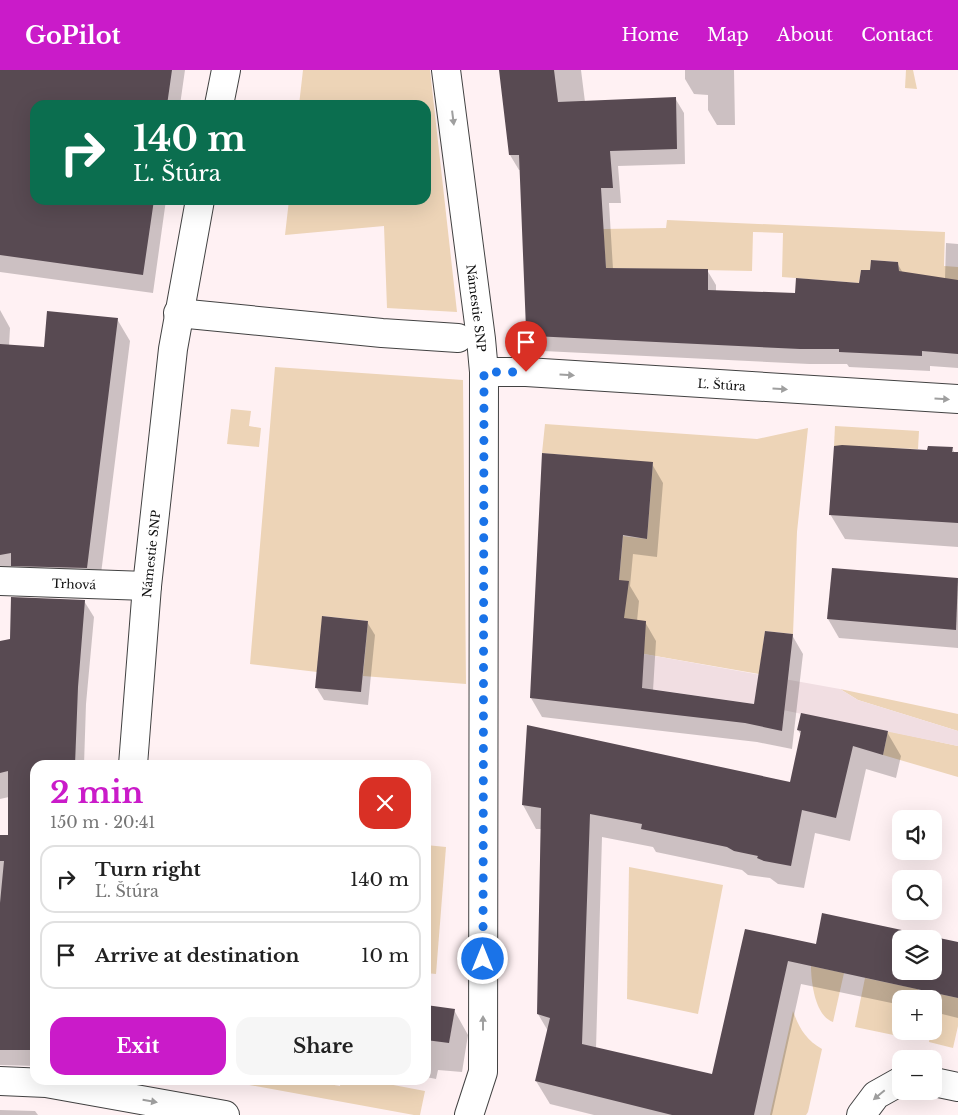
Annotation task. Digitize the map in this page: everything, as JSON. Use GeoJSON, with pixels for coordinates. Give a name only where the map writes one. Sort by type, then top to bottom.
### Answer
{"type":"FeatureCollection","features":[{"type":"Feature","properties":{"kind":"street"},"geometry":{"type":"LineString","coordinates":[[220,100],[226,70]]}},
{"type":"Feature","properties":{"kind":"street","name":"Námestie SNP"},"geometry":{"type":"LineString","coordinates":[[446,70],[484,372],[483,1072],[469,1115]]}},
{"type":"Feature","properties":{"kind":"street","name":"Námestie SNP"},"geometry":{"type":"LineString","coordinates":[[133,760],[147,586],[178,313],[199,205]]}},
{"type":"Feature","properties":{"kind":"street","name":"Námestie SNP"},"geometry":{"type":"LineString","coordinates":[[178,313],[382,333],[458,338]]}},
{"type":"Feature","properties":{"kind":"street","name":"Ľ. Štúra"},"geometry":{"type":"LineString","coordinates":[[484,372],[526,372],[958,400]]}},
{"type":"Feature","properties":{"kind":"street","name":"Trhová"},"geometry":{"type":"LineString","coordinates":[[0,581],[147,586]]}},
{"type":"Feature","properties":{"kind":"street"},"geometry":{"type":"LineString","coordinates":[[0,1081],[30,1082]]}},
{"type":"Feature","properties":{"kind":"street"},"geometry":{"type":"LineString","coordinates":[[942,1084],[958,1087]]}},
{"type":"Feature","properties":{"kind":"street"},"geometry":{"type":"LineString","coordinates":[[54,1085],[101,1096],[225,1115]]}},
{"type":"Feature","properties":{"kind":"street"},"geometry":{"type":"LineString","coordinates":[[861,1115],[876,1096],[892,1087]]}},
{"type":"Feature","properties":{"kind":"shaded area"},"geometry":{"type":"Polygon","coordinates":[[[303,70],[430,70],[457,312],[387,308],[384,226],[285,235],[288,205],[431,205],[431,100],[300,100],[303,70]]]}},
{"type":"Feature","properties":{"kind":"shaded area"},"geometry":{"type":"Polygon","coordinates":[[[906,70],[913,70],[917,89],[905,88],[906,70]]]}},
{"type":"Feature","properties":{"kind":"shaded area"},"geometry":{"type":"Polygon","coordinates":[[[667,220],[945,232],[944,266],[958,267],[958,289],[899,271],[898,262],[871,260],[870,270],[861,270],[859,283],[782,277],[783,233],[753,232],[752,271],[606,268],[603,229],[666,228],[667,220]]]}},
{"type":"Feature","properties":{"kind":"shaded area"},"geometry":{"type":"Polygon","coordinates":[[[275,367],[463,380],[466,684],[363,676],[368,621],[323,616],[317,672],[250,664],[275,367]]]}},
{"type":"Feature","properties":{"kind":"shaded area"},"geometry":{"type":"Polygon","coordinates":[[[231,409],[251,411],[249,426],[261,428],[259,447],[227,444],[231,409]]]}},
{"type":"Feature","properties":{"kind":"shaded area"},"geometry":{"type":"Polygon","coordinates":[[[545,424],[757,439],[808,428],[797,532],[793,634],[765,631],[759,674],[644,654],[607,616],[619,580],[623,536],[647,539],[653,463],[542,453],[545,424]]]}},
{"type":"Feature","properties":{"kind":"shaded area"},"geometry":{"type":"Polygon","coordinates":[[[835,426],[919,431],[918,449],[834,446],[835,426]]]}},
{"type":"Feature","properties":{"kind":"shaded area"},"geometry":{"type":"Polygon","coordinates":[[[644,654],[840,689],[858,700],[958,731],[958,746],[754,704],[630,686],[644,654]]]}},
{"type":"Feature","properties":{"kind":"shaded area"},"geometry":{"type":"Polygon","coordinates":[[[840,689],[958,714],[958,731],[858,700],[840,689]]]}},
{"type":"Feature","properties":{"kind":"shaded area"},"geometry":{"type":"Polygon","coordinates":[[[888,731],[958,746],[958,777],[883,755],[888,731]]]}},
{"type":"Feature","properties":{"kind":"shaded area"},"geometry":{"type":"Polygon","coordinates":[[[431,846],[446,847],[436,974],[431,974],[431,846]]]}},
{"type":"Feature","properties":{"kind":"shaded area"},"geometry":{"type":"Polygon","coordinates":[[[629,867],[723,885],[698,1014],[627,999],[629,867]]]}},
{"type":"Feature","properties":{"kind":"shaded area"},"geometry":{"type":"Polygon","coordinates":[[[811,966],[844,973],[833,1022],[827,1019],[818,1006],[813,989],[811,966]]]}},
{"type":"Feature","properties":{"kind":"shaded area"},"geometry":{"type":"Polygon","coordinates":[[[865,978],[918,989],[892,990],[892,1035],[855,1027],[865,978]]]}},
{"type":"Feature","properties":{"kind":"shaded area"},"geometry":{"type":"Polygon","coordinates":[[[942,995],[958,998],[958,1026],[953,1048],[929,1042],[929,1040],[942,1040],[942,995]]]}},
{"type":"Feature","properties":{"kind":"shaded area"},"geometry":{"type":"Polygon","coordinates":[[[793,1011],[804,1033],[822,1049],[806,1115],[770,1115],[793,1011]]]}},
{"type":"Feature","properties":{"kind":"shaded area"},"geometry":{"type":"Polygon","coordinates":[[[249,1085],[393,1085],[425,1091],[420,1115],[249,1085]]]}},
{"type":"Feature","properties":{"kind":"building"},"geometry":{"type":"Polygon","coordinates":[[[0,70],[172,70],[168,100],[30,100],[30,205],[153,205],[143,275],[0,255],[0,70]]]}},
{"type":"Feature","properties":{"kind":"building"},"geometry":{"type":"Polygon","coordinates":[[[499,70],[554,70],[558,102],[676,97],[677,149],[610,151],[613,188],[601,188],[606,268],[708,269],[708,290],[795,293],[796,278],[859,283],[861,270],[870,270],[871,260],[898,262],[899,271],[958,280],[958,354],[922,351],[922,356],[839,352],[839,349],[800,349],[533,336],[526,329],[519,155],[509,155],[499,70]]]}},
{"type":"Feature","properties":{"kind":"building"},"geometry":{"type":"Polygon","coordinates":[[[47,311],[118,318],[87,568],[11,566],[11,553],[0,555],[0,344],[44,347],[47,311]]]}},
{"type":"Feature","properties":{"kind":"building"},"geometry":{"type":"Polygon","coordinates":[[[834,446],[927,450],[928,446],[953,447],[952,452],[958,452],[958,523],[829,515],[834,446]]]}},
{"type":"Feature","properties":{"kind":"building"},"geometry":{"type":"Polygon","coordinates":[[[542,453],[653,462],[647,539],[623,535],[619,580],[629,581],[624,618],[646,621],[642,688],[754,704],[765,631],[793,634],[782,731],[745,723],[530,698],[542,453]]]}},
{"type":"Feature","properties":{"kind":"building"},"geometry":{"type":"Polygon","coordinates":[[[832,568],[958,578],[956,630],[827,619],[832,568]]]}},
{"type":"Feature","properties":{"kind":"building"},"geometry":{"type":"Polygon","coordinates":[[[11,597],[85,600],[78,687],[75,760],[30,760],[30,1050],[0,1050],[0,903],[4,861],[0,861],[0,835],[8,835],[8,771],[0,773],[0,641],[10,639],[11,597]]]}},
{"type":"Feature","properties":{"kind":"building"},"geometry":{"type":"Polygon","coordinates":[[[322,616],[368,621],[361,692],[315,688],[322,616]]]}},
{"type":"Feature","properties":{"kind":"building"},"geometry":{"type":"Polygon","coordinates":[[[801,713],[888,731],[883,755],[853,746],[836,818],[802,810],[791,866],[764,861],[757,858],[758,856],[734,851],[727,847],[641,829],[642,824],[590,814],[582,1044],[712,1074],[745,929],[816,944],[822,913],[902,930],[892,930],[892,980],[942,980],[942,939],[958,942],[958,998],[942,995],[942,990],[921,990],[788,961],[754,1115],[672,1115],[535,1081],[550,1018],[537,1014],[541,808],[522,805],[527,725],[790,782],[801,731],[797,730],[801,713]]]}},
{"type":"Feature","properties":{"kind":"building"},"geometry":{"type":"Polygon","coordinates":[[[431,1006],[455,1009],[449,1043],[431,1041],[431,1006]]]}},
{"type":"Feature","properties":{"kind":"route"},"geometry":{"type":"LineString","coordinates":[[483,959],[484,372],[526,372]]}}]}
